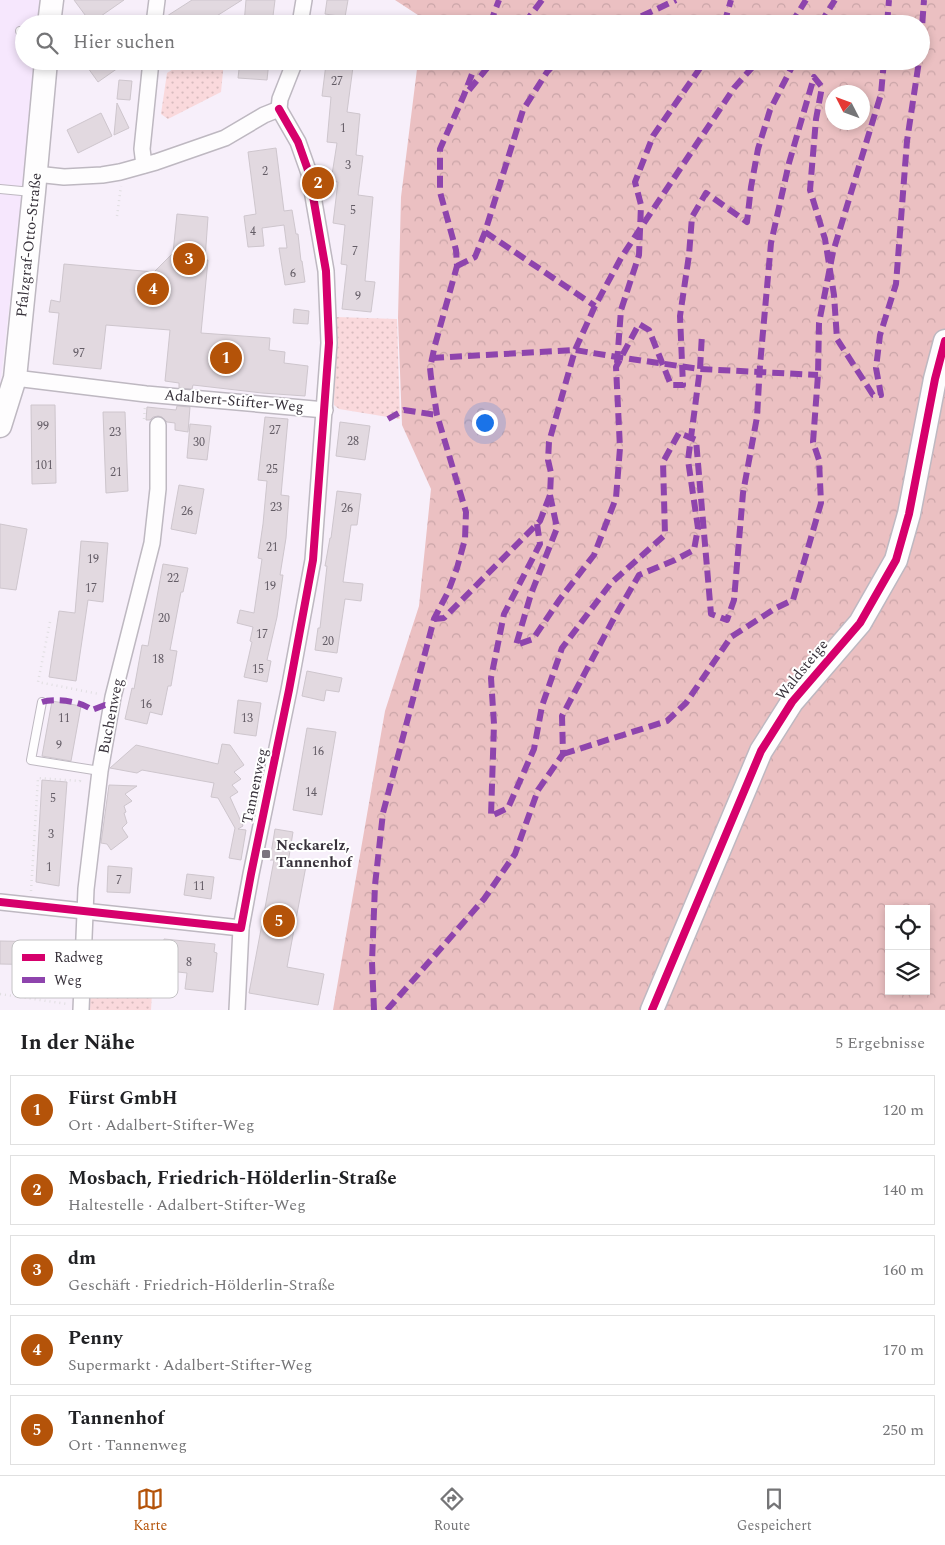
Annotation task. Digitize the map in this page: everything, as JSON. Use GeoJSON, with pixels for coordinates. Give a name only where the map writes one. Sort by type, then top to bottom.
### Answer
{"type":"FeatureCollection","features":[{"type":"Feature","properties":{"kind":"street"},"geometry":{"type":"LineString","coordinates":[[50,15],[52,0]]}},
{"type":"Feature","properties":{"kind":"street"},"geometry":{"type":"LineString","coordinates":[[155,15],[156,0]]}},
{"type":"Feature","properties":{"kind":"street"},"geometry":{"type":"LineString","coordinates":[[302,15],[304,0]]}},
{"type":"Feature","properties":{"kind":"street","name":"Pfalzgraf-Otto-Straße"},"geometry":{"type":"LineString","coordinates":[[0,426],[14,378],[45,70]]}},
{"type":"Feature","properties":{"kind":"street"},"geometry":{"type":"LineString","coordinates":[[144,165],[142,149],[150,70]]}},
{"type":"Feature","properties":{"kind":"street"},"geometry":{"type":"LineString","coordinates":[[35,183],[64,177],[102,175],[156,162],[225,138],[264,115],[279,110],[280,99],[291,70]]}},
{"type":"Feature","properties":{"kind":"street","name":"Adalbert-Stifter-Weg"},"geometry":{"type":"LineString","coordinates":[[14,378],[146,394],[325,410],[329,343],[326,271],[308,173],[298,142],[279,110]]}},
{"type":"Feature","properties":{"kind":"street","name":"Waldsteige"},"geometry":{"type":"LineString","coordinates":[[652,1010],[761,751],[792,702],[860,623],[896,560],[909,514],[935,379],[945,341]]}},
{"type":"Feature","properties":{"kind":"street","name":"Tannenweg"},"geometry":{"type":"LineString","coordinates":[[236,1010],[241,928],[313,560],[325,410]]}},
{"type":"Feature","properties":{"kind":"street","name":"Buchenweg"},"geometry":{"type":"LineString","coordinates":[[83,940],[86,889],[100,771],[113,697],[152,543],[158,489],[158,425]]}},
{"type":"Feature","properties":{"kind":"street"},"geometry":{"type":"LineString","coordinates":[[0,902],[241,928]]}},
{"type":"Feature","properties":{"kind":"lane"},"geometry":{"type":"LineString","coordinates":[[0,189],[35,183]]}},
{"type":"Feature","properties":{"kind":"lane"},"geometry":{"type":"LineString","coordinates":[[42,702],[31,760],[100,771]]}},
{"type":"Feature","properties":{"kind":"path"},"geometry":{"type":"LineString","coordinates":[[117,216],[122,179]]}},
{"type":"Feature","properties":{"kind":"path"},"geometry":{"type":"LineString","coordinates":[[146,394],[144,422],[158,425]]}},
{"type":"Feature","properties":{"kind":"path"},"geometry":{"type":"LineString","coordinates":[[50,622],[38,682],[113,697]]}},
{"type":"Feature","properties":{"kind":"path"},"geometry":{"type":"LineString","coordinates":[[31,905],[38,778],[80,781],[82,769]]}},
{"type":"Feature","properties":{"kind":"path"},"geometry":{"type":"LineString","coordinates":[[23,998],[81,1008]]}},
{"type":"Feature","properties":{"kind":"shaded area"},"geometry":{"type":"Polygon","coordinates":[[[0,0],[41,0],[40,15],[15,15],[15,70],[34,70],[24,181],[0,386],[0,0]]]}},
{"type":"Feature","properties":{"kind":"shaded area"},"geometry":{"type":"Polygon","coordinates":[[[172,70],[223,70],[221,92],[168,119],[161,114],[167,73],[172,70]]]}},
{"type":"Feature","properties":{"kind":"shaded area"},"geometry":{"type":"Polygon","coordinates":[[[336,317],[397,319],[400,419],[339,409],[334,405],[336,317]]]}},
{"type":"Feature","properties":{"kind":"shaded area"},"geometry":{"type":"Polygon","coordinates":[[[89,998],[152,998],[151,1010],[89,1010],[89,998]]]}},
{"type":"Feature","properties":{"kind":"green space"},"geometry":{"type":"Polygon","coordinates":[[[395,0],[945,0],[945,1010],[333,1010],[385,711],[419,606],[431,489],[402,425],[398,318],[401,197],[417,70],[930,70],[930,15],[418,15],[395,0]]]}},
{"type":"Feature","properties":{"kind":"building"},"geometry":{"type":"Polygon","coordinates":[[[74,0],[124,0],[102,15],[85,15],[74,0]]]}},
{"type":"Feature","properties":{"kind":"building"},"geometry":{"type":"Polygon","coordinates":[[[192,0],[242,0],[218,15],[169,15],[192,0]]]}},
{"type":"Feature","properties":{"kind":"building"},"geometry":{"type":"Polygon","coordinates":[[[246,0],[275,0],[273,15],[245,15],[246,0]]]}},
{"type":"Feature","properties":{"kind":"building"},"geometry":{"type":"Polygon","coordinates":[[[327,0],[348,0],[345,15],[325,14],[327,0]]]}},
{"type":"Feature","properties":{"kind":"building"},"geometry":{"type":"Polygon","coordinates":[[[89,70],[115,70],[98,82],[89,70]]]}},
{"type":"Feature","properties":{"kind":"building"},"geometry":{"type":"Polygon","coordinates":[[[239,70],[268,70],[267,80],[238,78],[239,70]]]}},
{"type":"Feature","properties":{"kind":"building"},"geometry":{"type":"Polygon","coordinates":[[[325,70],[353,70],[347,112],[360,114],[356,155],[363,156],[358,195],[373,197],[365,281],[375,282],[371,312],[342,309],[347,265],[341,264],[345,225],[333,223],[338,182],[331,181],[337,143],[327,142],[331,97],[322,96],[325,70]]]}},
{"type":"Feature","properties":{"kind":"building"},"geometry":{"type":"Polygon","coordinates":[[[119,80],[132,81],[130,100],[117,99],[119,80]]]}},
{"type":"Feature","properties":{"kind":"building"},"geometry":{"type":"Polygon","coordinates":[[[117,103],[129,128],[114,135],[117,103]]]}},
{"type":"Feature","properties":{"kind":"building"},"geometry":{"type":"Polygon","coordinates":[[[101,113],[112,136],[78,153],[67,130],[101,113]]]}},
{"type":"Feature","properties":{"kind":"building"},"geometry":{"type":"Polygon","coordinates":[[[276,148],[284,211],[292,210],[296,234],[298,234],[305,282],[285,285],[279,248],[287,248],[284,225],[262,228],[264,246],[248,247],[244,216],[256,214],[248,152],[276,148]]]}},
{"type":"Feature","properties":{"kind":"building"},"geometry":{"type":"Polygon","coordinates":[[[177,214],[208,217],[205,260],[208,260],[201,333],[270,338],[269,350],[285,352],[284,363],[308,366],[305,396],[193,385],[192,389],[179,388],[179,383],[165,381],[170,330],[106,325],[101,369],[53,364],[59,313],[49,312],[51,300],[60,302],[64,264],[154,272],[173,253],[177,214]]]}},
{"type":"Feature","properties":{"kind":"building"},"geometry":{"type":"Polygon","coordinates":[[[294,309],[309,311],[308,324],[293,323],[294,309]]]}},
{"type":"Feature","properties":{"kind":"building"},"geometry":{"type":"Polygon","coordinates":[[[31,405],[55,405],[56,483],[32,484],[31,405]]]}},
{"type":"Feature","properties":{"kind":"building"},"geometry":{"type":"Polygon","coordinates":[[[177,406],[190,407],[188,432],[175,430],[175,423],[167,422],[162,417],[158,416],[146,420],[147,407],[176,410],[177,406]]]}},
{"type":"Feature","properties":{"kind":"building"},"geometry":{"type":"Polygon","coordinates":[[[103,412],[125,412],[128,491],[106,493],[103,412]]]}},
{"type":"Feature","properties":{"kind":"building"},"geometry":{"type":"Polygon","coordinates":[[[265,417],[288,419],[281,495],[289,496],[286,538],[280,575],[283,575],[277,617],[267,660],[271,661],[267,682],[244,677],[252,642],[250,641],[253,627],[237,623],[240,610],[254,613],[262,559],[258,558],[267,481],[258,480],[265,417]]]}},
{"type":"Feature","properties":{"kind":"building"},"geometry":{"type":"Polygon","coordinates":[[[340,422],[370,426],[365,460],[336,456],[340,422]]]}},
{"type":"Feature","properties":{"kind":"building"},"geometry":{"type":"Polygon","coordinates":[[[190,424],[211,426],[207,460],[187,458],[190,424]]]}},
{"type":"Feature","properties":{"kind":"building"},"geometry":{"type":"Polygon","coordinates":[[[179,485],[204,489],[196,534],[171,529],[179,485]]]}},
{"type":"Feature","properties":{"kind":"building"},"geometry":{"type":"Polygon","coordinates":[[[337,491],[361,494],[357,525],[351,525],[343,582],[363,584],[361,601],[345,599],[337,653],[315,650],[318,628],[320,628],[327,566],[325,566],[331,538],[337,491]]]}},
{"type":"Feature","properties":{"kind":"building"},"geometry":{"type":"Polygon","coordinates":[[[0,524],[27,529],[16,590],[0,588],[0,524]]]}},
{"type":"Feature","properties":{"kind":"building"},"geometry":{"type":"Polygon","coordinates":[[[81,541],[108,543],[103,602],[88,600],[76,681],[49,677],[59,611],[75,613],[81,541]]]}},
{"type":"Feature","properties":{"kind":"building"},"geometry":{"type":"Polygon","coordinates":[[[163,564],[188,568],[183,592],[181,592],[170,650],[177,651],[171,686],[168,686],[162,715],[150,712],[147,724],[125,719],[132,688],[134,689],[142,645],[148,646],[163,564]]]}},
{"type":"Feature","properties":{"kind":"building"},"geometry":{"type":"Polygon","coordinates":[[[307,671],[342,678],[339,692],[326,690],[324,701],[302,696],[307,671]]]}},
{"type":"Feature","properties":{"kind":"building"},"geometry":{"type":"Polygon","coordinates":[[[238,700],[261,703],[256,736],[234,733],[238,700]]]}},
{"type":"Feature","properties":{"kind":"building"},"geometry":{"type":"Polygon","coordinates":[[[52,701],[81,706],[71,761],[42,756],[52,701]]]}},
{"type":"Feature","properties":{"kind":"building"},"geometry":{"type":"Polygon","coordinates":[[[307,728],[336,732],[322,815],[293,810],[307,728]]]}},
{"type":"Feature","properties":{"kind":"building"},"geometry":{"type":"Polygon","coordinates":[[[222,744],[230,745],[244,765],[234,772],[241,779],[232,785],[238,792],[230,797],[243,826],[238,829],[246,830],[241,860],[229,858],[235,828],[218,798],[211,797],[214,783],[142,770],[137,773],[110,768],[136,745],[218,764],[222,744]]]}},
{"type":"Feature","properties":{"kind":"building"},"geometry":{"type":"Polygon","coordinates":[[[42,780],[67,782],[59,886],[36,882],[42,780]]]}},
{"type":"Feature","properties":{"kind":"building"},"geometry":{"type":"Polygon","coordinates":[[[109,785],[137,786],[125,794],[132,801],[124,806],[127,823],[122,828],[128,837],[111,850],[107,844],[101,843],[109,785]]]}},
{"type":"Feature","properties":{"kind":"building"},"geometry":{"type":"Polygon","coordinates":[[[275,829],[293,832],[288,863],[306,866],[287,967],[324,974],[318,1005],[249,993],[274,860],[270,860],[275,829]]]}},
{"type":"Feature","properties":{"kind":"building"},"geometry":{"type":"Polygon","coordinates":[[[108,866],[132,868],[130,893],[107,892],[108,866]]]}},
{"type":"Feature","properties":{"kind":"building"},"geometry":{"type":"Polygon","coordinates":[[[187,874],[214,877],[211,899],[184,895],[187,874]]]}},
{"type":"Feature","properties":{"kind":"building"},"geometry":{"type":"Polygon","coordinates":[[[178,940],[215,944],[214,952],[217,953],[213,992],[185,989],[187,973],[178,972],[178,940]]]}},
{"type":"Feature","properties":{"kind":"building"},"geometry":{"type":"Polygon","coordinates":[[[0,941],[12,941],[12,964],[0,964],[0,941]]]}},
{"type":"Feature","properties":{"kind":"marked path"},"geometry":{"type":"LineString","coordinates":[[493,15],[499,0]]}},
{"type":"Feature","properties":{"kind":"marked path"},"geometry":{"type":"LineString","coordinates":[[531,15],[542,0]]}},
{"type":"Feature","properties":{"kind":"marked path"},"geometry":{"type":"LineString","coordinates":[[644,15],[676,0]]}},
{"type":"Feature","properties":{"kind":"marked path"},"geometry":{"type":"LineString","coordinates":[[727,15],[731,0]]}},
{"type":"Feature","properties":{"kind":"marked path"},"geometry":{"type":"LineString","coordinates":[[797,15],[806,0]]}},
{"type":"Feature","properties":{"kind":"marked path"},"geometry":{"type":"LineString","coordinates":[[826,15],[835,0]]}},
{"type":"Feature","properties":{"kind":"marked path"},"geometry":{"type":"LineString","coordinates":[[888,15],[889,0]]}},
{"type":"Feature","properties":{"kind":"marked path"},"geometry":{"type":"LineString","coordinates":[[923,15],[924,0]]}},
{"type":"Feature","properties":{"kind":"marked path"},"geometry":{"type":"LineString","coordinates":[[374,1010],[372,962],[375,885],[383,813],[434,619],[448,592],[465,539],[466,512],[437,415],[430,368],[457,266],[456,250],[440,192],[440,149],[474,70]]}},
{"type":"Feature","properties":{"kind":"marked path"},"geometry":{"type":"LineString","coordinates":[[469,90],[486,70]]}},
{"type":"Feature","properties":{"kind":"marked path"},"geometry":{"type":"LineString","coordinates":[[457,266],[475,257],[485,232],[523,110],[549,70]]}},
{"type":"Feature","properties":{"kind":"marked path"},"geometry":{"type":"LineString","coordinates":[[617,363],[621,310],[639,255],[641,205],[635,182],[653,136],[699,70]]}},
{"type":"Feature","properties":{"kind":"marked path"},"geometry":{"type":"LineString","coordinates":[[434,619],[444,618],[540,521],[550,495],[549,442],[575,350],[595,306],[621,258],[640,229],[734,88],[750,70]]}},
{"type":"Feature","properties":{"kind":"marked path"},"geometry":{"type":"LineString","coordinates":[[550,495],[557,528],[531,594],[516,645],[533,639],[560,599],[594,555],[616,498],[620,448],[616,367],[639,324],[649,330],[671,385],[683,385],[680,316],[689,255],[692,217],[706,193],[747,222],[758,149],[770,110],[790,70]]}},
{"type":"Feature","properties":{"kind":"marked path"},"geometry":{"type":"LineString","coordinates":[[563,754],[667,721],[686,703],[731,637],[776,608],[793,600],[821,503],[819,460],[813,442],[818,375],[819,323],[833,252],[881,94],[883,70]]}},
{"type":"Feature","properties":{"kind":"marked path"},"geometry":{"type":"LineString","coordinates":[[537,524],[540,544],[504,614],[491,678],[494,724],[491,816],[508,808],[534,749],[542,706],[562,648],[611,583],[665,535],[663,462],[679,433],[696,440],[711,614],[727,620],[734,600],[743,493],[757,417],[771,243],[789,163],[814,77],[822,87],[816,119],[810,190],[825,239],[834,295],[837,339],[873,395],[881,395],[876,368],[880,335],[896,284],[907,141],[918,70]]}},
{"type":"Feature","properties":{"kind":"marked path"},"geometry":{"type":"LineString","coordinates":[[485,232],[595,306]]}},
{"type":"Feature","properties":{"kind":"marked path"},"geometry":{"type":"LineString","coordinates":[[387,1010],[484,899],[515,854],[538,790],[563,754],[562,716],[639,575],[694,550],[698,528],[688,460],[700,369],[702,334]]}},
{"type":"Feature","properties":{"kind":"marked path"},"geometry":{"type":"LineString","coordinates":[[432,358],[575,350],[700,369],[818,375]]}},
{"type":"Feature","properties":{"kind":"marked path"},"geometry":{"type":"LineString","coordinates":[[388,419],[404,410],[437,415]]}},
{"type":"Feature","properties":{"kind":"marked path"},"geometry":{"type":"LineString","coordinates":[[42,702],[54,700],[68,701],[81,704],[92,710],[105,705],[111,706]]}},
{"type":"Feature","properties":{"kind":"cycle path"},"geometry":{"type":"LineString","coordinates":[[0,902],[241,928],[313,560],[329,343],[326,271],[309,173],[298,142],[279,109]]}},
{"type":"Feature","properties":{"kind":"cycle path"},"geometry":{"type":"LineString","coordinates":[[652,1010],[761,751],[792,702],[860,623],[896,560],[909,514],[935,379],[945,341]]}},
{"type":"Feature","properties":{"kind":"place","name":"Mosbach, Friedrich-Hölderlin-Straße"},"geometry":{"type":"Point","coordinates":[318,183]}},
{"type":"Feature","properties":{"kind":"place","name":"dm"},"geometry":{"type":"Point","coordinates":[189,259]}},
{"type":"Feature","properties":{"kind":"place","name":"Penny"},"geometry":{"type":"Point","coordinates":[153,289]}},
{"type":"Feature","properties":{"kind":"place","name":"Fürst GmbH"},"geometry":{"type":"Point","coordinates":[226,358]}},
{"type":"Feature","properties":{"kind":"place","name":"Neckarelz, Tannenhof"},"geometry":{"type":"Point","coordinates":[266,854]}},
{"type":"Feature","properties":{"kind":"place","name":"Tannenhof"},"geometry":{"type":"Point","coordinates":[279,921]}}]}
